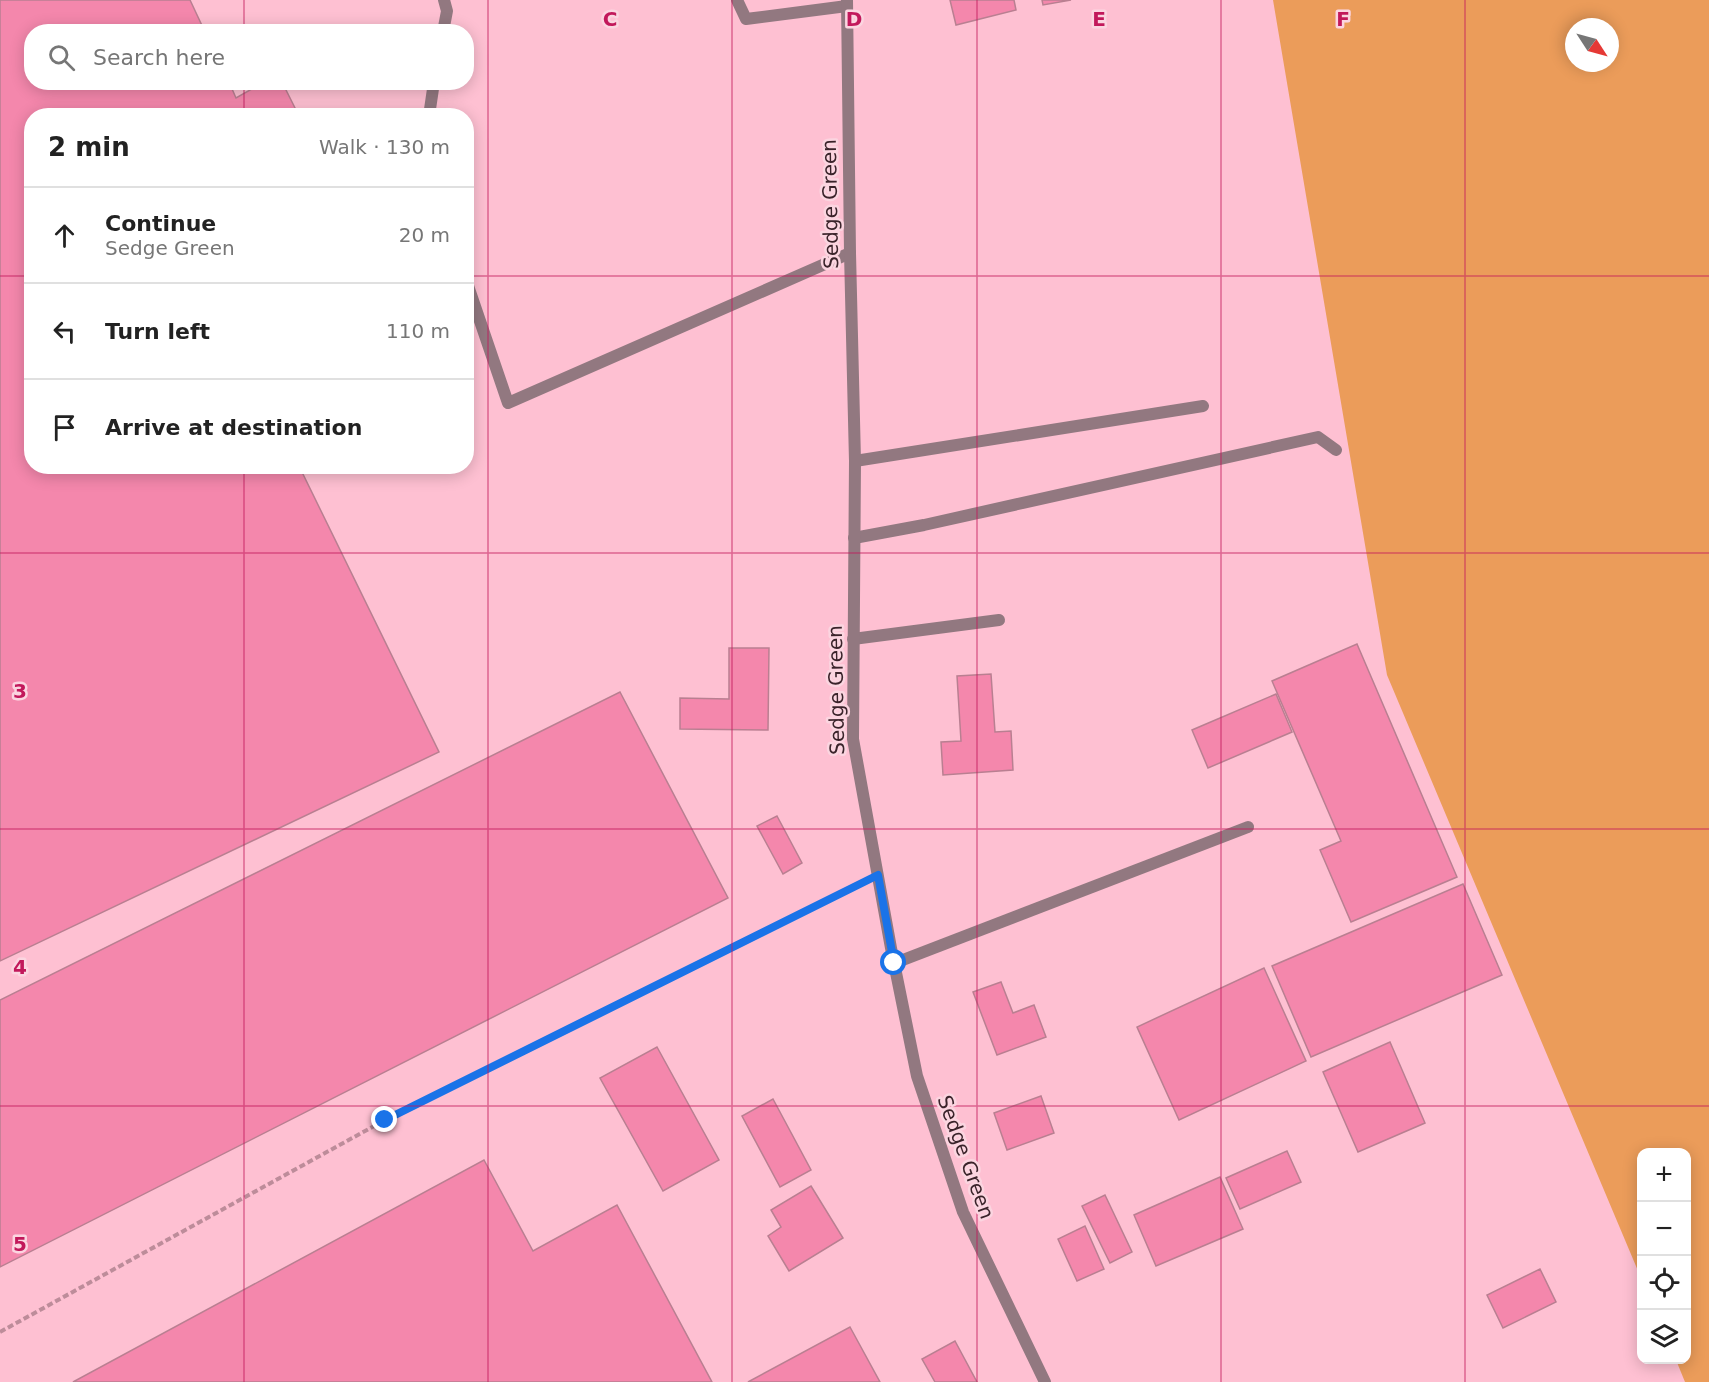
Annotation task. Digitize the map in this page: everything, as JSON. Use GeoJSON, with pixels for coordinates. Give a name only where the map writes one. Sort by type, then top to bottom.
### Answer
{"type":"FeatureCollection","features":[{"type":"Feature","properties":{"kind":"street"},"geometry":{"type":"LineString","coordinates":[[444,0],[447,11],[445,24]]}},
{"type":"Feature","properties":{"kind":"street"},"geometry":{"type":"LineString","coordinates":[[737,0],[746,19],[847,3]]}},
{"type":"Feature","properties":{"kind":"street","name":"Sedge Green"},"geometry":{"type":"LineString","coordinates":[[847,3],[855,461],[853,738],[917,1076],[963,1212],[1046,1382]]}},
{"type":"Feature","properties":{"kind":"street"},"geometry":{"type":"LineString","coordinates":[[430,108],[433,90]]}},
{"type":"Feature","properties":{"kind":"street"},"geometry":{"type":"LineString","coordinates":[[474,303],[508,403],[850,253]]}},
{"type":"Feature","properties":{"kind":"street"},"geometry":{"type":"LineString","coordinates":[[855,461],[1203,406]]}},
{"type":"Feature","properties":{"kind":"street"},"geometry":{"type":"LineString","coordinates":[[854,538],[924,525],[1318,437],[1336,450]]}},
{"type":"Feature","properties":{"kind":"street"},"geometry":{"type":"LineString","coordinates":[[853,639],[999,620]]}},
{"type":"Feature","properties":{"kind":"street"},"geometry":{"type":"LineString","coordinates":[[894,963],[1248,827]]}},
{"type":"Feature","properties":{"kind":"path"},"geometry":{"type":"LineString","coordinates":[[0,1332],[385,1120],[878,875]]}},
{"type":"Feature","properties":{"kind":"shaded area"},"geometry":{"type":"Polygon","coordinates":[[[1273,0],[1709,0],[1709,1382],[1685,1382],[1678,1364],[1691,1364],[1691,1148],[1637,1148],[1637,1269],[1387,675],[1273,0]]]}},
{"type":"Feature","properties":{"kind":"building"},"geometry":{"type":"Polygon","coordinates":[[[0,0],[190,0],[201,24],[24,24],[24,90],[232,90],[236,98],[250,90],[286,90],[295,108],[24,108],[24,474],[303,474],[439,752],[0,961],[0,0]]]}},
{"type":"Feature","properties":{"kind":"building"},"geometry":{"type":"Polygon","coordinates":[[[950,0],[1014,0],[1016,10],[956,25],[950,0]]]}},
{"type":"Feature","properties":{"kind":"building"},"geometry":{"type":"Polygon","coordinates":[[[1042,0],[1071,0],[1043,5],[1042,0]]]}},
{"type":"Feature","properties":{"kind":"building"},"geometry":{"type":"Polygon","coordinates":[[[1357,644],[1457,877],[1351,922],[1320,850],[1341,841],[1272,681],[1357,644]]]}},
{"type":"Feature","properties":{"kind":"building"},"geometry":{"type":"Polygon","coordinates":[[[729,648],[769,648],[768,730],[680,729],[680,698],[729,699],[729,648]]]}},
{"type":"Feature","properties":{"kind":"building"},"geometry":{"type":"Polygon","coordinates":[[[991,674],[995,732],[1011,731],[1013,770],[943,775],[941,742],[961,741],[957,676],[991,674]]]}},
{"type":"Feature","properties":{"kind":"building"},"geometry":{"type":"Polygon","coordinates":[[[620,692],[728,898],[0,1267],[0,1000],[620,692]]]}},
{"type":"Feature","properties":{"kind":"building"},"geometry":{"type":"Polygon","coordinates":[[[1276,694],[1292,732],[1208,768],[1192,730],[1276,694]]]}},
{"type":"Feature","properties":{"kind":"building"},"geometry":{"type":"Polygon","coordinates":[[[777,816],[802,863],[783,874],[757,826],[777,816]]]}},
{"type":"Feature","properties":{"kind":"building"},"geometry":{"type":"Polygon","coordinates":[[[1463,884],[1502,975],[1311,1057],[1272,966],[1463,884]]]}},
{"type":"Feature","properties":{"kind":"building"},"geometry":{"type":"Polygon","coordinates":[[[1264,968],[1306,1061],[1179,1120],[1137,1027],[1264,968]]]}},
{"type":"Feature","properties":{"kind":"building"},"geometry":{"type":"Polygon","coordinates":[[[1001,982],[1013,1013],[1034,1005],[1046,1037],[997,1055],[973,992],[1001,982]]]}},
{"type":"Feature","properties":{"kind":"building"},"geometry":{"type":"Polygon","coordinates":[[[1390,1042],[1425,1123],[1358,1152],[1323,1072],[1390,1042]]]}},
{"type":"Feature","properties":{"kind":"building"},"geometry":{"type":"Polygon","coordinates":[[[657,1047],[719,1160],[663,1191],[600,1078],[657,1047]]]}},
{"type":"Feature","properties":{"kind":"building"},"geometry":{"type":"Polygon","coordinates":[[[1041,1096],[1054,1133],[1007,1150],[994,1113],[1041,1096]]]}},
{"type":"Feature","properties":{"kind":"building"},"geometry":{"type":"Polygon","coordinates":[[[773,1099],[811,1170],[780,1187],[742,1116],[773,1099]]]}},
{"type":"Feature","properties":{"kind":"building"},"geometry":{"type":"Polygon","coordinates":[[[1287,1151],[1301,1182],[1240,1209],[1226,1178],[1287,1151]]]}},
{"type":"Feature","properties":{"kind":"building"},"geometry":{"type":"Polygon","coordinates":[[[484,1160],[533,1251],[617,1205],[712,1382],[73,1382],[484,1160]]]}},
{"type":"Feature","properties":{"kind":"building"},"geometry":{"type":"Polygon","coordinates":[[[1220,1177],[1243,1229],[1156,1266],[1134,1215],[1220,1177]]]}},
{"type":"Feature","properties":{"kind":"building"},"geometry":{"type":"Polygon","coordinates":[[[811,1186],[843,1238],[789,1271],[768,1236],[781,1227],[771,1210],[811,1186]]]}},
{"type":"Feature","properties":{"kind":"building"},"geometry":{"type":"Polygon","coordinates":[[[1105,1195],[1132,1252],[1110,1263],[1082,1206],[1105,1195]]]}},
{"type":"Feature","properties":{"kind":"building"},"geometry":{"type":"Polygon","coordinates":[[[1085,1226],[1104,1269],[1077,1281],[1058,1239],[1085,1226]]]}},
{"type":"Feature","properties":{"kind":"building"},"geometry":{"type":"Polygon","coordinates":[[[1540,1269],[1556,1302],[1503,1328],[1487,1295],[1540,1269]]]}},
{"type":"Feature","properties":{"kind":"building"},"geometry":{"type":"Polygon","coordinates":[[[850,1327],[880,1382],[748,1382],[850,1327]]]}},
{"type":"Feature","properties":{"kind":"building"},"geometry":{"type":"Polygon","coordinates":[[[955,1341],[977,1382],[935,1382],[922,1359],[955,1341]]]}},
{"type":"Feature","properties":{"kind":"route"},"geometry":{"type":"LineString","coordinates":[[385,1120],[878,875],[894,963]]}}]}
